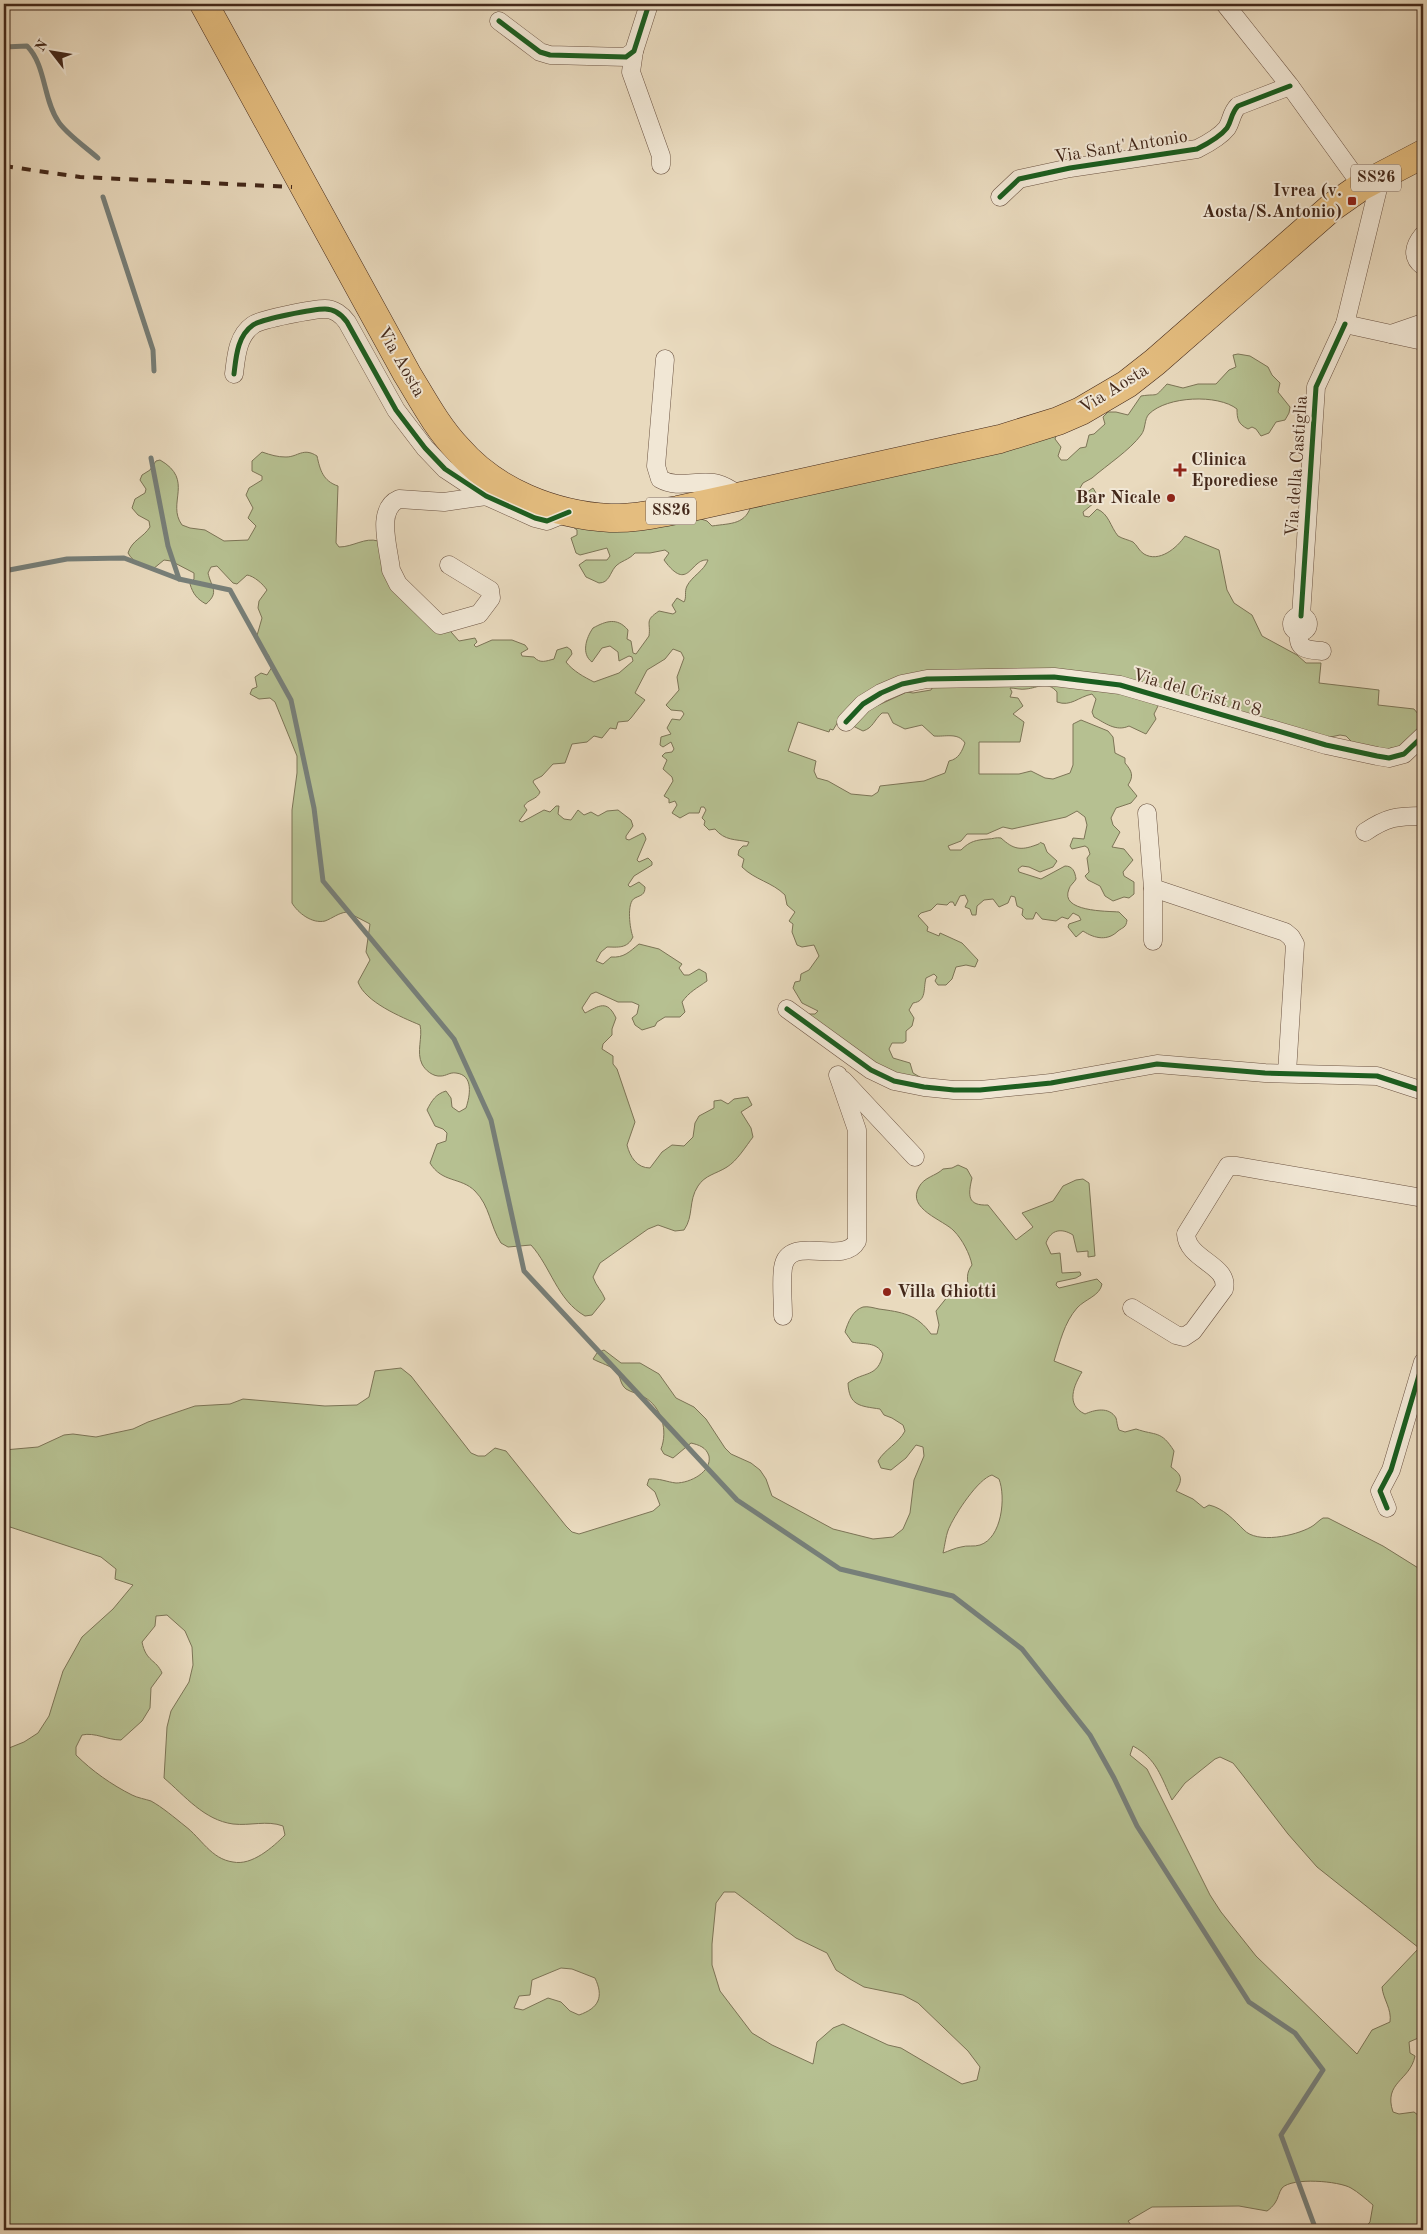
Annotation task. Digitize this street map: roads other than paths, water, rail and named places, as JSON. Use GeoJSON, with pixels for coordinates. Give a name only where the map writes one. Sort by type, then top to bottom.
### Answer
{"type":"FeatureCollection","features":[{"type":"Feature","properties":{"kind":"main road","name":"Via Aosta"},"geometry":{"type":"LineString","coordinates":[[204,4],[407,374],[439,426],[458,450],[489,477],[510,490],[534,501],[569,512],[611,518],[678,510],[1000,439],[1031,430],[1081,411],[1127,384],[1155,362],[1332,207],[1371,181],[1423,154]]}},
{"type":"Feature","properties":{"kind":"street"},"geometry":{"type":"LineString","coordinates":[[649,4],[634,51],[631,72],[661,156],[661,165]]}},
{"type":"Feature","properties":{"kind":"street"},"geometry":{"type":"LineString","coordinates":[[1225,4],[1290,86],[1371,181]]}},
{"type":"Feature","properties":{"kind":"street"},"geometry":{"type":"LineString","coordinates":[[500,21],[540,52],[550,55],[626,57],[634,51]]}},
{"type":"Feature","properties":{"kind":"street"},"geometry":{"type":"LineString","coordinates":[[1216,114],[1290,86]]}},
{"type":"Feature","properties":{"kind":"street","name":"Via Sant'Antonio"},"geometry":{"type":"LineString","coordinates":[[1000,197],[1018,179],[1070,168],[1197,149],[1207,144],[1226,128],[1233,111],[1238,106]]}},
{"type":"Feature","properties":{"kind":"street","name":"Via della Castiglia"},"geometry":{"type":"LineString","coordinates":[[1322,651],[1306,650],[1300,646],[1298,641],[1316,387],[1345,324],[1371,181]]}},
{"type":"Feature","properties":{"kind":"street"},"geometry":{"type":"LineString","coordinates":[[1423,235],[1414,251],[1415,257],[1423,266]]}},
{"type":"Feature","properties":{"kind":"street"},"geometry":{"type":"LineString","coordinates":[[234,374],[242,336],[252,325],[266,319],[325,309],[338,313],[347,322],[396,410],[424,448],[445,469],[486,496],[519,512],[547,521],[569,512]]}},
{"type":"Feature","properties":{"kind":"street"},"geometry":{"type":"LineString","coordinates":[[1391,334],[1423,323]]}},
{"type":"Feature","properties":{"kind":"street"},"geometry":{"type":"LineString","coordinates":[[1345,324],[1423,341]]}},
{"type":"Feature","properties":{"kind":"street"},"geometry":{"type":"LineString","coordinates":[[664,359],[656,466],[660,479],[674,485],[712,482],[720,484],[742,496]]}},
{"type":"Feature","properties":{"kind":"street"},"geometry":{"type":"LineString","coordinates":[[450,565],[490,590],[491,598],[479,614],[440,625],[398,584],[394,577],[391,570],[385,520],[388,507],[393,501],[399,499],[444,502],[486,496]]}},
{"type":"Feature","properties":{"kind":"street","name":"Via del Crist n°8"},"geometry":{"type":"LineString","coordinates":[[846,722],[863,704],[881,693],[902,684],[927,679],[1054,677],[1120,685],[1326,745],[1389,758],[1404,754],[1423,736]]}},
{"type":"Feature","properties":{"kind":"street"},"geometry":{"type":"LineString","coordinates":[[1147,813],[1153,941]]}},
{"type":"Feature","properties":{"kind":"street"},"geometry":{"type":"LineString","coordinates":[[1365,832],[1382,820],[1404,816],[1423,816]]}},
{"type":"Feature","properties":{"kind":"street"},"geometry":{"type":"LineString","coordinates":[[1152,888],[1285,932],[1291,937],[1295,944],[1287,1074]]}},
{"type":"Feature","properties":{"kind":"street"},"geometry":{"type":"LineString","coordinates":[[787,1009],[871,1070],[894,1081],[954,1090],[1051,1083],[1157,1064],[1287,1074],[1377,1076],[1423,1091]]}},
{"type":"Feature","properties":{"kind":"street"},"geometry":{"type":"LineString","coordinates":[[783,1316],[783,1266],[788,1258],[800,1250],[844,1251],[854,1246],[857,1241],[857,1130],[838,1075],[840,1065],[845,1058],[854,1058]]}},
{"type":"Feature","properties":{"kind":"street"},"geometry":{"type":"LineString","coordinates":[[838,1075],[915,1157]]}},
{"type":"Feature","properties":{"kind":"street"},"geometry":{"type":"LineString","coordinates":[[1132,1308],[1176,1335],[1184,1337],[1193,1331],[1224,1289],[1226,1282],[1222,1274],[1191,1249],[1187,1243],[1186,1234],[1228,1166],[1423,1198]]}},
{"type":"Feature","properties":{"kind":"street"},"geometry":{"type":"LineString","coordinates":[[1387,1508],[1380,1491],[1391,1470],[1423,1362]]}},
{"type":"Feature","properties":{"kind":"waterway"},"geometry":{"type":"LineString","coordinates":[[4,47],[27,46],[38,63],[49,103],[61,126],[98,158]]}},
{"type":"Feature","properties":{"kind":"waterway"},"geometry":{"type":"LineString","coordinates":[[103,197],[153,350],[154,371]]}},
{"type":"Feature","properties":{"kind":"waterway"},"geometry":{"type":"LineString","coordinates":[[151,458],[168,546],[179,579]]}},
{"type":"Feature","properties":{"kind":"waterway"},"geometry":{"type":"LineString","coordinates":[[4,571],[67,559],[124,558],[179,579],[230,590],[291,700],[314,808],[323,881],[454,1039],[491,1120],[524,1271],[737,1500],[840,1569],[953,1596],[1022,1649],[1090,1735],[1114,1778],[1137,1826],[1249,2002],[1295,2033],[1323,2070],[1281,2135],[1316,2230]]}},
{"type":"Feature","properties":{"kind":"railway"},"geometry":{"type":"LineString","coordinates":[[4,166],[80,177],[292,187]]}},
{"type":"Feature","properties":{"kind":"place","name":"Ivrea (v. Aosta/S.Antonio)"},"geometry":{"type":"Point","coordinates":[1352,201]}},
{"type":"Feature","properties":{"kind":"place","name":"Clinica Eporediese"},"geometry":{"type":"Point","coordinates":[1180,470]}},
{"type":"Feature","properties":{"kind":"place","name":"Bar Nicale"},"geometry":{"type":"Point","coordinates":[1171,498]}},
{"type":"Feature","properties":{"kind":"place","name":"Villa Ghiotti"},"geometry":{"type":"Point","coordinates":[887,1292]}}]}
